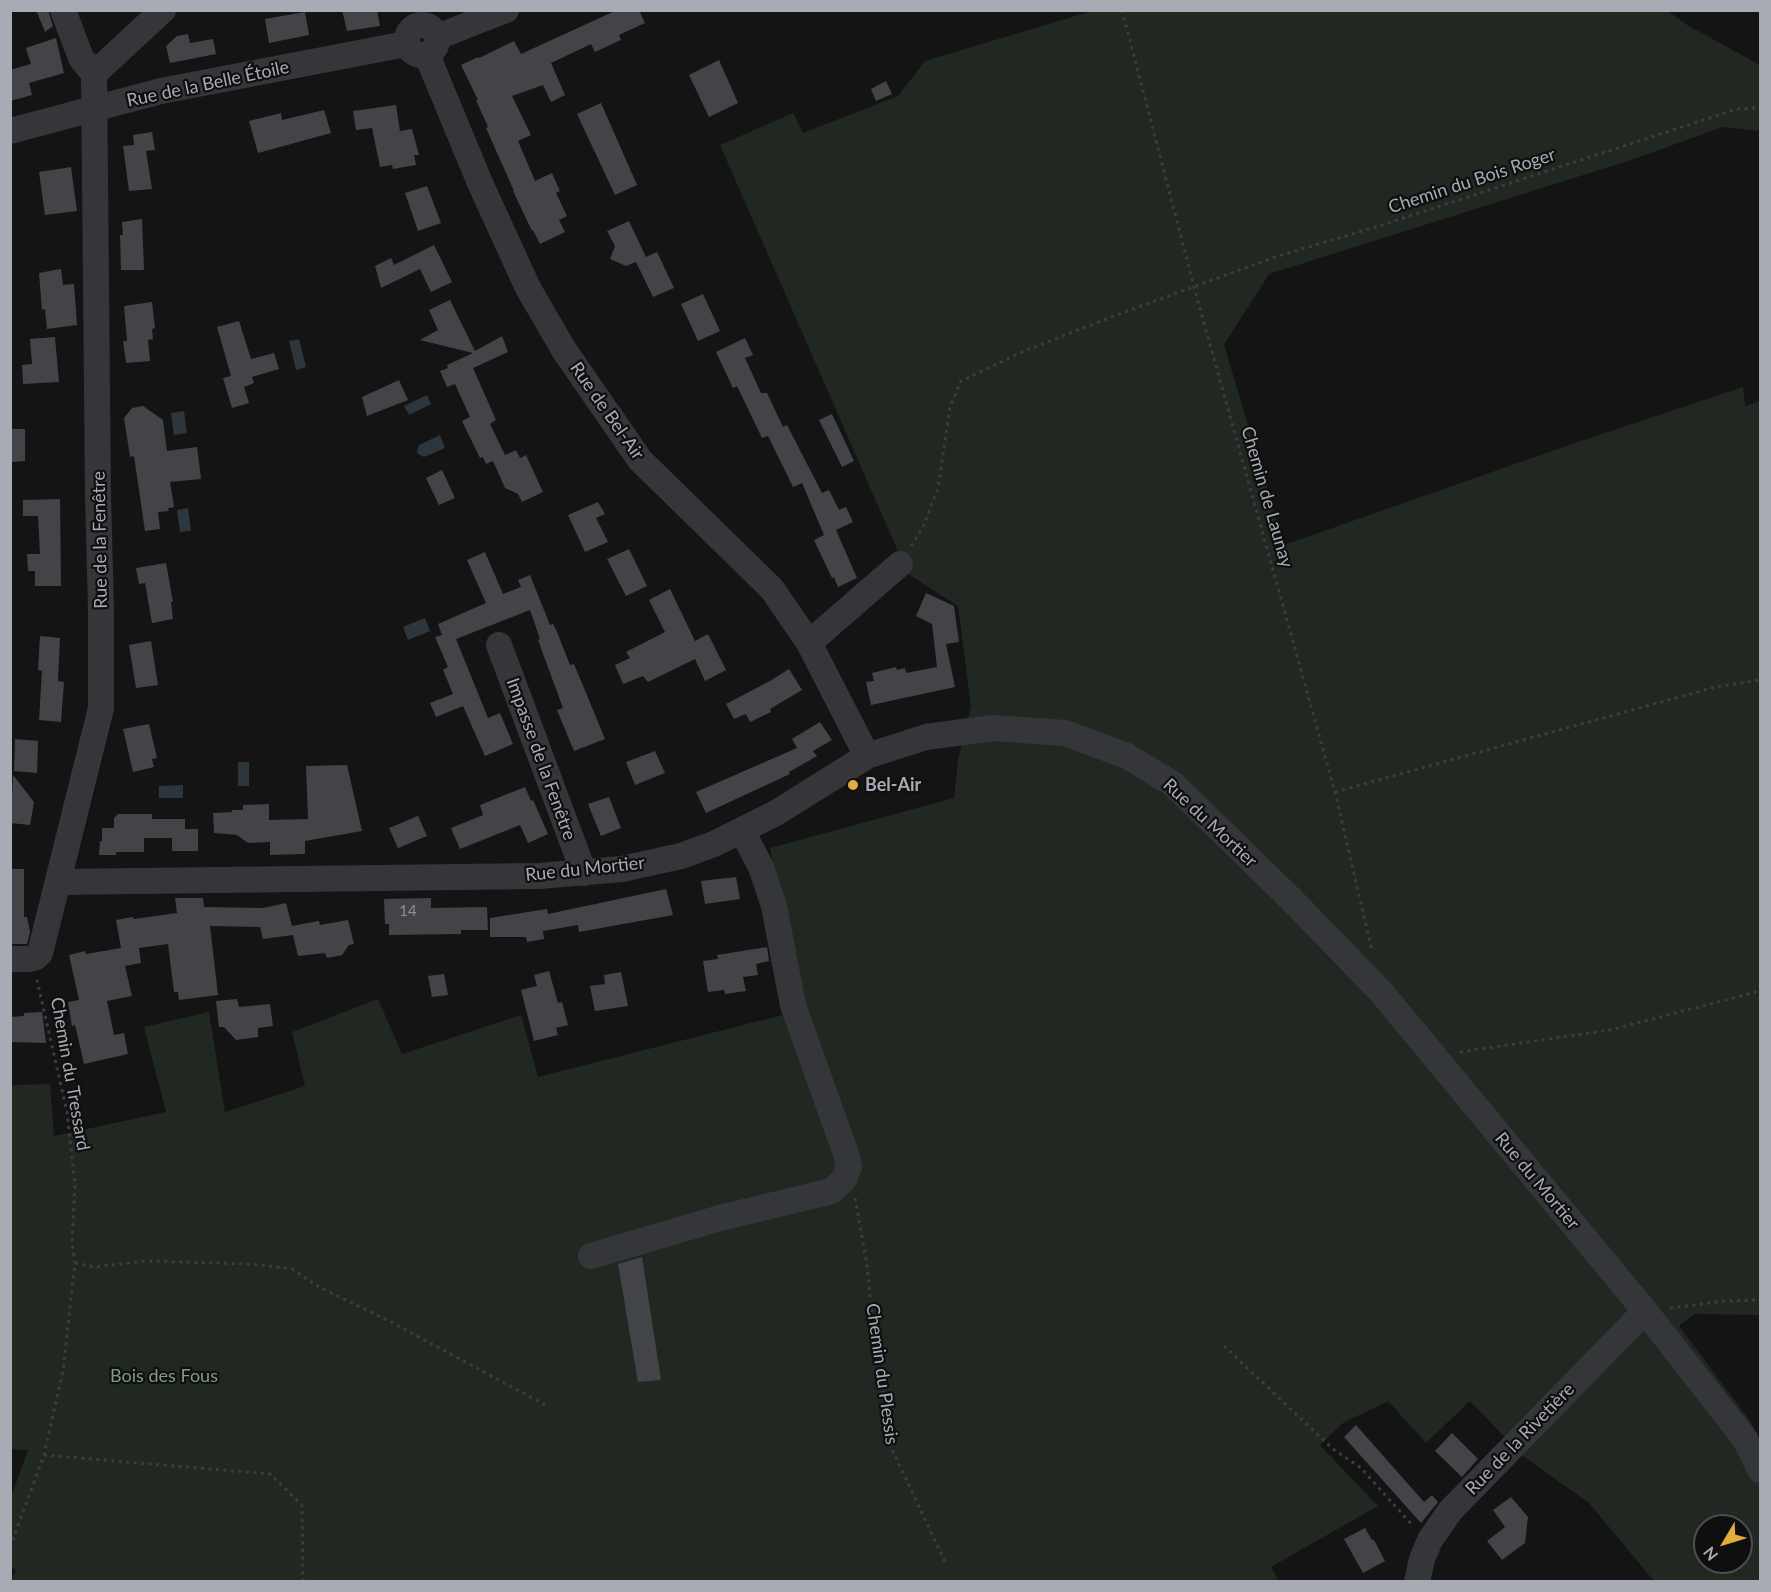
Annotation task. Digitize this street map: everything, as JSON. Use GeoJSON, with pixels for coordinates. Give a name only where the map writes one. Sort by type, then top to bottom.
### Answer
{"type":"FeatureCollection","features":[{"type":"Feature","properties":{"kind":"street"},"geometry":{"type":"LineString","coordinates":[[63,10],[81,58],[94,74],[163,10]]}},
{"type":"Feature","properties":{"kind":"street","name":"Rue de la Belle Étoile"},"geometry":{"type":"LineString","coordinates":[[10,131],[161,91],[419,35],[506,10]]}},
{"type":"Feature","properties":{"kind":"street","name":"Rue de Bel-Air"},"geometry":{"type":"LineString","coordinates":[[419,35],[480,183],[523,278],[564,350],[640,460],[772,589],[808,643],[867,756]]}},
{"type":"Feature","properties":{"kind":"street","name":"Rue de la Fenêtre"},"geometry":{"type":"LineString","coordinates":[[20,959],[36,957],[40,953],[101,708],[94,74]]}},
{"type":"Feature","properties":{"kind":"street"},"geometry":{"type":"LineString","coordinates":[[808,643],[900,564]]}},
{"type":"Feature","properties":{"kind":"street","name":"Impasse de la Fenêtre"},"geometry":{"type":"LineString","coordinates":[[499,645],[584,873]]}},
{"type":"Feature","properties":{"kind":"street","name":"Rue du Mortier"},"geometry":{"type":"LineString","coordinates":[[58,882],[538,876],[622,869],[681,856],[714,844],[742,831],[867,756],[926,737],[993,728],[1065,733],[1127,756],[1173,784],[1382,993],[1645,1311],[1744,1439],[1761,1470]]}},
{"type":"Feature","properties":{"kind":"street"},"geometry":{"type":"LineString","coordinates":[[591,1256],[720,1218],[832,1191],[844,1179],[849,1167],[792,1005],[774,906],[761,867],[742,831]]}},
{"type":"Feature","properties":{"kind":"street","name":"Rue de la Rivetière"},"geometry":{"type":"LineString","coordinates":[[1417,1581],[1422,1559],[1430,1540],[1450,1511],[1645,1311]]}},
{"type":"Feature","properties":{"kind":"path","name":"Chemin de Launay"},"geometry":{"type":"LineString","coordinates":[[1122,10],[1194,287],[1335,792],[1374,959]]}},
{"type":"Feature","properties":{"kind":"path","name":"Chemin du Bois Roger"},"geometry":{"type":"LineString","coordinates":[[900,564],[923,527],[938,488],[950,407],[961,381],[1022,351],[1275,257],[1379,226],[1737,109],[1761,108]]}},
{"type":"Feature","properties":{"kind":"path"},"geometry":{"type":"LineString","coordinates":[[1335,792],[1715,687],[1761,680]]}},
{"type":"Feature","properties":{"kind":"path","name":"Chemin du Tressard"},"geometry":{"type":"LineString","coordinates":[[10,1547],[44,1455],[63,1371],[75,1263],[72,1244],[75,1185],[67,1112],[41,992],[20,959]]}},
{"type":"Feature","properties":{"kind":"path"},"geometry":{"type":"LineString","coordinates":[[1432,1054],[1478,1050],[1610,1030],[1761,991]]}},
{"type":"Feature","properties":{"kind":"path","name":"Chemin du Plessis"},"geometry":{"type":"LineString","coordinates":[[844,1179],[855,1194],[892,1449],[945,1562]]}},
{"type":"Feature","properties":{"kind":"path"},"geometry":{"type":"LineString","coordinates":[[75,1263],[94,1267],[156,1261],[252,1264],[292,1269],[319,1287],[393,1323],[549,1407]]}},
{"type":"Feature","properties":{"kind":"path"},"geometry":{"type":"LineString","coordinates":[[1645,1311],[1726,1301],[1761,1300]]}},
{"type":"Feature","properties":{"kind":"path"},"geometry":{"type":"LineString","coordinates":[[1224,1346],[1334,1449],[1361,1468],[1411,1525],[1430,1540]]}},
{"type":"Feature","properties":{"kind":"path"},"geometry":{"type":"LineString","coordinates":[[44,1455],[270,1474],[302,1505],[303,1581]]}},
{"type":"Feature","properties":{"kind":"green space","name":"Bois des Fous"},"geometry":{"type":"Polygon","coordinates":[[[1092,11],[1668,11],[1687,25],[1760,65],[1760,131],[1723,127],[1631,160],[1269,274],[1224,345],[1284,545],[1743,387],[1745,406],[1760,401],[1760,1315],[1695,1314],[1679,1326],[1750,1421],[1760,1439],[1760,1581],[1654,1581],[1589,1503],[1523,1456],[1470,1401],[1426,1443],[1388,1401],[1343,1423],[1320,1445],[1378,1506],[1271,1567],[1279,1582],[11,1581],[16,1570],[11,1567],[11,1497],[28,1450],[11,1449],[11,1085],[50,1084],[54,1136],[166,1112],[144,1027],[209,1012],[225,1112],[305,1086],[292,1032],[378,999],[402,1054],[521,1015],[538,1077],[802,1010],[770,848],[954,798],[958,760],[971,706],[958,606],[908,574],[720,145],[793,113],[803,133],[898,96],[925,61],[1092,11]]]}},
{"type":"Feature","properties":{"kind":"shaded area"},"geometry":{"type":"Polygon","coordinates":[[[299,339],[306,367],[296,370],[289,341],[299,339]]]}},
{"type":"Feature","properties":{"kind":"shaded area"},"geometry":{"type":"Polygon","coordinates":[[[427,395],[431,404],[409,415],[404,406],[427,395]]]}},
{"type":"Feature","properties":{"kind":"shaded area"},"geometry":{"type":"Polygon","coordinates":[[[184,411],[187,433],[174,435],[171,413],[184,411]]]}},
{"type":"Feature","properties":{"kind":"shaded area"},"geometry":{"type":"Polygon","coordinates":[[[440,435],[445,448],[424,457],[418,454],[419,445],[440,435]]]}},
{"type":"Feature","properties":{"kind":"shaded area"},"geometry":{"type":"Polygon","coordinates":[[[188,508],[191,531],[180,532],[177,510],[188,508]]]}},
{"type":"Feature","properties":{"kind":"shaded area"},"geometry":{"type":"Polygon","coordinates":[[[425,618],[430,631],[408,640],[403,627],[425,618]]]}},
{"type":"Feature","properties":{"kind":"shaded area"},"geometry":{"type":"Polygon","coordinates":[[[238,762],[249,762],[249,786],[238,786],[238,762]]]}},
{"type":"Feature","properties":{"kind":"shaded area"},"geometry":{"type":"Polygon","coordinates":[[[183,785],[183,798],[159,798],[159,786],[183,785]]]}},
{"type":"Feature","properties":{"kind":"building"},"geometry":{"type":"Polygon","coordinates":[[[36,10],[48,10],[53,26],[45,32],[36,10]]]}},
{"type":"Feature","properties":{"kind":"building"},"geometry":{"type":"Polygon","coordinates":[[[342,10],[377,10],[380,26],[347,31],[342,10]]]}},
{"type":"Feature","properties":{"kind":"building"},"geometry":{"type":"Polygon","coordinates":[[[617,10],[639,10],[645,23],[619,35],[621,40],[595,52],[591,44],[551,63],[565,95],[551,102],[543,85],[512,96],[531,135],[518,141],[535,181],[552,173],[560,191],[556,193],[567,216],[559,220],[565,232],[540,244],[513,191],[486,128],[488,127],[476,100],[478,100],[461,65],[514,41],[521,54],[617,10]]]}},
{"type":"Feature","properties":{"kind":"building"},"geometry":{"type":"Polygon","coordinates":[[[305,12],[309,35],[269,43],[265,19],[305,12]]]}},
{"type":"Feature","properties":{"kind":"building"},"geometry":{"type":"Polygon","coordinates":[[[188,34],[190,43],[213,39],[216,54],[170,63],[166,46],[177,36],[188,34]]]}},
{"type":"Feature","properties":{"kind":"building"},"geometry":{"type":"Polygon","coordinates":[[[56,38],[64,73],[29,83],[32,95],[10,101],[10,70],[31,64],[26,48],[56,38]]]}},
{"type":"Feature","properties":{"kind":"building"},"geometry":{"type":"Polygon","coordinates":[[[719,60],[738,103],[709,117],[689,75],[719,60]]]}},
{"type":"Feature","properties":{"kind":"building"},"geometry":{"type":"Polygon","coordinates":[[[886,81],[892,94],[876,101],[871,89],[886,81]]]}},
{"type":"Feature","properties":{"kind":"building"},"geometry":{"type":"Polygon","coordinates":[[[601,103],[637,185],[615,195],[577,114],[601,103]]]}},
{"type":"Feature","properties":{"kind":"building"},"geometry":{"type":"Polygon","coordinates":[[[396,105],[400,131],[412,129],[419,155],[414,155],[416,165],[393,169],[392,165],[380,167],[372,128],[356,130],[353,111],[396,105]]]}},
{"type":"Feature","properties":{"kind":"building"},"geometry":{"type":"Polygon","coordinates":[[[324,110],[331,133],[258,153],[249,121],[281,113],[282,120],[324,110]]]}},
{"type":"Feature","properties":{"kind":"building"},"geometry":{"type":"Polygon","coordinates":[[[152,132],[155,150],[146,151],[152,189],[129,191],[123,146],[134,145],[133,135],[152,132]]]}},
{"type":"Feature","properties":{"kind":"building"},"geometry":{"type":"Polygon","coordinates":[[[71,167],[77,211],[45,215],[39,172],[71,167]]]}},
{"type":"Feature","properties":{"kind":"building"},"geometry":{"type":"Polygon","coordinates":[[[427,186],[441,223],[418,231],[405,193],[427,186]]]}},
{"type":"Feature","properties":{"kind":"building"},"geometry":{"type":"Polygon","coordinates":[[[142,219],[144,270],[121,270],[122,222],[142,219]]]}},
{"type":"Feature","properties":{"kind":"building"},"geometry":{"type":"Polygon","coordinates":[[[629,221],[646,257],[657,252],[674,288],[653,297],[636,262],[626,266],[610,259],[615,246],[607,231],[629,221]]]}},
{"type":"Feature","properties":{"kind":"building"},"geometry":{"type":"Polygon","coordinates":[[[434,245],[452,282],[431,292],[420,269],[381,288],[375,266],[391,258],[394,265],[434,245]]]}},
{"type":"Feature","properties":{"kind":"building"},"geometry":{"type":"Polygon","coordinates":[[[61,269],[63,285],[74,284],[77,325],[47,329],[45,309],[42,310],[39,273],[61,269]]]}},
{"type":"Feature","properties":{"kind":"building"},"geometry":{"type":"Polygon","coordinates":[[[703,294],[720,331],[698,341],[681,304],[703,294]]]}},
{"type":"Feature","properties":{"kind":"building"},"geometry":{"type":"Polygon","coordinates":[[[450,300],[475,351],[502,336],[508,352],[473,368],[496,420],[490,424],[505,455],[516,450],[520,458],[526,455],[543,492],[522,502],[518,494],[505,488],[493,461],[486,464],[483,457],[480,458],[462,421],[470,417],[455,384],[447,387],[440,371],[448,368],[447,365],[473,353],[420,340],[438,330],[429,310],[450,300]]]}},
{"type":"Feature","properties":{"kind":"building"},"geometry":{"type":"Polygon","coordinates":[[[152,302],[155,328],[152,329],[153,339],[148,340],[150,361],[126,363],[123,341],[127,341],[124,306],[152,302]]]}},
{"type":"Feature","properties":{"kind":"building"},"geometry":{"type":"Polygon","coordinates":[[[239,321],[251,359],[274,353],[279,369],[252,377],[254,383],[244,387],[249,403],[232,408],[223,378],[231,376],[217,327],[239,321]]]}},
{"type":"Feature","properties":{"kind":"building"},"geometry":{"type":"Polygon","coordinates":[[[55,337],[59,382],[23,384],[22,365],[32,364],[30,339],[55,337]]]}},
{"type":"Feature","properties":{"kind":"building"},"geometry":{"type":"Polygon","coordinates":[[[745,338],[753,355],[745,358],[761,393],[767,393],[783,427],[787,425],[822,493],[829,490],[839,510],[846,507],[853,522],[836,530],[857,578],[838,587],[814,540],[824,535],[802,483],[793,487],[768,436],[762,438],[737,386],[733,388],[716,352],[745,338]]]}},
{"type":"Feature","properties":{"kind":"building"},"geometry":{"type":"Polygon","coordinates":[[[399,380],[408,400],[367,416],[362,397],[399,380]]]}},
{"type":"Feature","properties":{"kind":"building"},"geometry":{"type":"Polygon","coordinates":[[[143,406],[163,420],[167,451],[197,447],[201,479],[170,482],[174,507],[168,508],[169,511],[158,512],[160,529],[145,531],[134,456],[130,457],[124,418],[132,408],[143,406]]]}},
{"type":"Feature","properties":{"kind":"building"},"geometry":{"type":"Polygon","coordinates":[[[832,414],[854,461],[842,467],[819,420],[832,414]]]}},
{"type":"Feature","properties":{"kind":"building"},"geometry":{"type":"Polygon","coordinates":[[[10,429],[25,429],[25,461],[10,462],[10,429]]]}},
{"type":"Feature","properties":{"kind":"building"},"geometry":{"type":"Polygon","coordinates":[[[442,470],[455,498],[439,505],[426,478],[442,470]]]}},
{"type":"Feature","properties":{"kind":"building"},"geometry":{"type":"Polygon","coordinates":[[[60,499],[61,586],[35,586],[35,571],[28,571],[27,554],[40,554],[38,516],[23,516],[23,500],[60,499]]]}},
{"type":"Feature","properties":{"kind":"building"},"geometry":{"type":"Polygon","coordinates":[[[598,502],[605,514],[596,518],[608,542],[585,552],[568,515],[598,502]]]}},
{"type":"Feature","properties":{"kind":"building"},"geometry":{"type":"Polygon","coordinates":[[[629,549],[647,586],[626,596],[607,559],[629,549]]]}},
{"type":"Feature","properties":{"kind":"building"},"geometry":{"type":"Polygon","coordinates":[[[485,552],[503,594],[521,587],[518,580],[530,575],[550,625],[553,624],[557,632],[570,665],[574,664],[605,739],[574,751],[557,710],[563,708],[538,640],[540,639],[530,610],[456,639],[488,718],[500,713],[513,744],[485,756],[463,706],[436,717],[430,703],[453,694],[443,670],[448,667],[435,637],[442,635],[438,624],[486,603],[467,560],[485,552]]]}},
{"type":"Feature","properties":{"kind":"building"},"geometry":{"type":"Polygon","coordinates":[[[166,563],[173,602],[171,602],[173,619],[152,623],[145,583],[139,584],[136,568],[166,563]]]}},
{"type":"Feature","properties":{"kind":"building"},"geometry":{"type":"Polygon","coordinates":[[[670,589],[695,641],[708,634],[726,670],[705,681],[695,659],[648,682],[643,676],[623,684],[615,665],[630,658],[626,652],[665,632],[649,600],[670,589]]]}},
{"type":"Feature","properties":{"kind":"building"},"geometry":{"type":"Polygon","coordinates":[[[926,593],[954,606],[959,642],[946,644],[955,687],[871,705],[866,682],[874,681],[872,673],[896,667],[897,670],[905,668],[906,673],[937,667],[932,624],[916,616],[926,593]]]}},
{"type":"Feature","properties":{"kind":"building"},"geometry":{"type":"Polygon","coordinates":[[[40,636],[60,638],[58,681],[64,682],[61,722],[39,720],[42,671],[38,670],[40,636]]]}},
{"type":"Feature","properties":{"kind":"building"},"geometry":{"type":"Polygon","coordinates":[[[151,641],[158,685],[136,688],[129,645],[151,641]]]}},
{"type":"Feature","properties":{"kind":"building"},"geometry":{"type":"Polygon","coordinates":[[[789,669],[802,690],[770,709],[771,712],[750,722],[746,714],[734,719],[726,704],[789,669]]]}},
{"type":"Feature","properties":{"kind":"building"},"geometry":{"type":"Polygon","coordinates":[[[820,722],[832,740],[813,751],[817,756],[789,772],[790,774],[706,813],[696,792],[797,748],[792,739],[820,722]]]}},
{"type":"Feature","properties":{"kind":"building"},"geometry":{"type":"Polygon","coordinates":[[[149,724],[157,758],[152,759],[154,767],[133,772],[123,729],[149,724]]]}},
{"type":"Feature","properties":{"kind":"building"},"geometry":{"type":"Polygon","coordinates":[[[15,739],[38,741],[37,773],[14,771],[15,739]]]}},
{"type":"Feature","properties":{"kind":"building"},"geometry":{"type":"Polygon","coordinates":[[[655,751],[665,773],[635,785],[626,762],[655,751]]]}},
{"type":"Feature","properties":{"kind":"building"},"geometry":{"type":"Polygon","coordinates":[[[347,765],[362,831],[305,841],[305,854],[270,855],[270,842],[248,843],[237,835],[214,833],[213,813],[243,810],[243,805],[269,804],[269,820],[308,819],[306,766],[347,765]]]}},
{"type":"Feature","properties":{"kind":"building"},"geometry":{"type":"Polygon","coordinates":[[[13,775],[34,802],[30,825],[10,823],[13,775]]]}},
{"type":"Feature","properties":{"kind":"building"},"geometry":{"type":"Polygon","coordinates":[[[525,787],[548,834],[528,843],[520,825],[460,849],[451,828],[483,815],[480,805],[525,787]]]}},
{"type":"Feature","properties":{"kind":"building"},"geometry":{"type":"Polygon","coordinates":[[[609,797],[621,828],[601,836],[588,804],[609,797]]]}},
{"type":"Feature","properties":{"kind":"building"},"geometry":{"type":"Polygon","coordinates":[[[118,814],[152,814],[152,819],[185,819],[185,829],[198,829],[198,851],[172,851],[172,838],[144,838],[144,852],[116,852],[116,855],[99,855],[102,828],[114,828],[114,818],[118,814]]]}},
{"type":"Feature","properties":{"kind":"building"},"geometry":{"type":"Polygon","coordinates":[[[418,816],[427,836],[398,848],[389,828],[418,816]]]}},
{"type":"Feature","properties":{"kind":"building"},"geometry":{"type":"Polygon","coordinates":[[[10,869],[24,869],[24,917],[27,917],[30,932],[27,944],[10,944],[10,869]]]}},
{"type":"Feature","properties":{"kind":"building"},"geometry":{"type":"Polygon","coordinates":[[[736,877],[740,899],[705,904],[701,881],[736,877]]]}},
{"type":"Feature","properties":{"kind":"building"},"geometry":{"type":"Polygon","coordinates":[[[666,889],[673,915],[579,932],[578,925],[543,931],[544,939],[527,942],[526,937],[490,937],[490,918],[547,909],[548,914],[666,889]]]}},
{"type":"Feature","properties":{"kind":"building"},"geometry":{"type":"Polygon","coordinates":[[[175,898],[203,898],[204,907],[263,908],[286,903],[292,926],[319,921],[320,925],[348,920],[354,944],[349,945],[342,955],[327,958],[325,953],[298,956],[293,935],[263,939],[260,927],[210,926],[218,995],[179,1000],[178,992],[174,992],[168,944],[139,948],[141,963],[125,966],[132,996],[107,1001],[114,1035],[124,1033],[128,1054],[84,1064],[75,1025],[72,1026],[68,1002],[79,1000],[69,955],[85,951],[86,954],[121,948],[116,920],[177,913],[175,898]]]}},
{"type":"Feature","properties":{"kind":"building"},"geometry":{"type":"Polygon","coordinates":[[[431,898],[431,908],[487,907],[488,930],[461,930],[461,934],[389,935],[389,924],[385,924],[384,899],[431,898]]]}},
{"type":"Feature","properties":{"kind":"building"},"geometry":{"type":"Polygon","coordinates":[[[767,947],[769,961],[756,964],[758,975],[743,977],[746,991],[725,994],[724,990],[708,992],[703,961],[718,959],[717,955],[767,947]]]}},
{"type":"Feature","properties":{"kind":"building"},"geometry":{"type":"Polygon","coordinates":[[[549,971],[558,1003],[562,1002],[568,1025],[556,1028],[558,1035],[534,1041],[521,990],[537,986],[534,975],[549,971]]]}},
{"type":"Feature","properties":{"kind":"building"},"geometry":{"type":"Polygon","coordinates":[[[621,972],[628,1006],[595,1011],[590,986],[605,984],[604,975],[621,972]]]}},
{"type":"Feature","properties":{"kind":"building"},"geometry":{"type":"Polygon","coordinates":[[[444,974],[448,995],[432,997],[428,976],[444,974]]]}},
{"type":"Feature","properties":{"kind":"building"},"geometry":{"type":"Polygon","coordinates":[[[237,999],[239,1007],[270,1004],[273,1026],[258,1028],[258,1037],[236,1040],[224,1027],[219,1027],[216,1001],[237,999]]]}},
{"type":"Feature","properties":{"kind":"building"},"geometry":{"type":"Polygon","coordinates":[[[42,1012],[46,1043],[10,1042],[10,1017],[42,1012]]]}},
{"type":"Feature","properties":{"kind":"building"},"geometry":{"type":"Polygon","coordinates":[[[642,1257],[661,1380],[638,1382],[618,1264],[642,1257]]]}},
{"type":"Feature","properties":{"kind":"building"},"geometry":{"type":"Polygon","coordinates":[[[1356,1425],[1424,1502],[1432,1495],[1438,1502],[1421,1523],[1344,1437],[1356,1425]]]}},
{"type":"Feature","properties":{"kind":"building"},"geometry":{"type":"Polygon","coordinates":[[[1452,1433],[1478,1459],[1462,1477],[1435,1451],[1452,1433]]]}},
{"type":"Feature","properties":{"kind":"building"},"geometry":{"type":"Polygon","coordinates":[[[1511,1497],[1528,1517],[1525,1543],[1502,1560],[1487,1541],[1505,1527],[1493,1510],[1511,1497]]]}},
{"type":"Feature","properties":{"kind":"building"},"geometry":{"type":"Polygon","coordinates":[[[1365,1528],[1385,1561],[1363,1573],[1344,1539],[1365,1528]]]}},
{"type":"Feature","properties":{"kind":"place","name":"Bel-Air"},"geometry":{"type":"Point","coordinates":[853,785]}}]}
